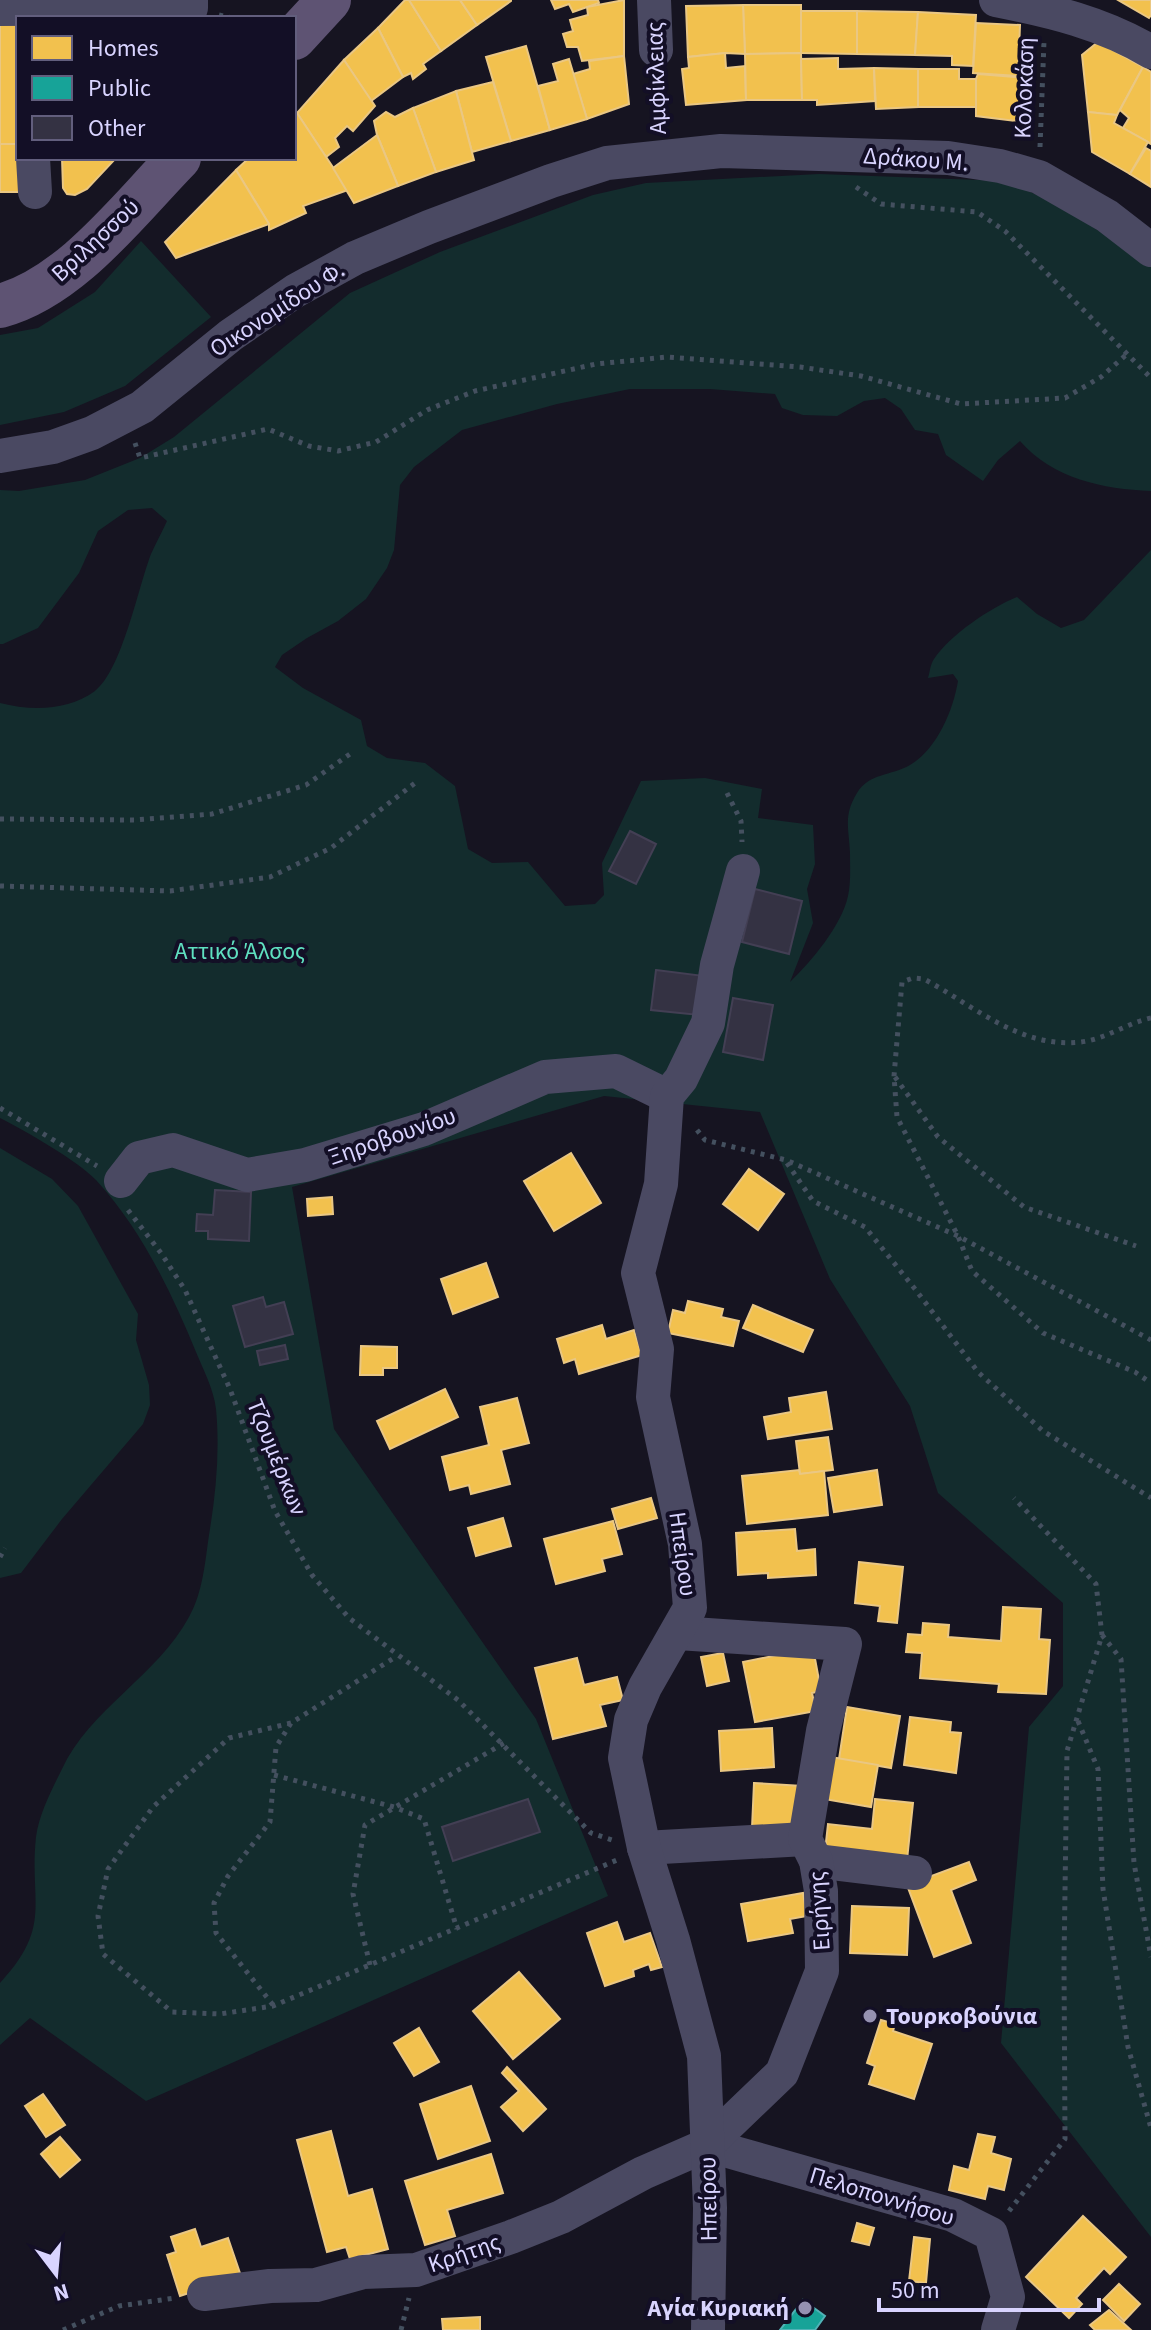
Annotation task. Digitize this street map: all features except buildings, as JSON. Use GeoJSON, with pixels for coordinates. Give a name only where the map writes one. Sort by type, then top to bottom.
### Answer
{"type":"FeatureCollection","features":[{"type":"Feature","properties":{"kind":"main road"},"geometry":{"type":"LineString","coordinates":[[296,36],[329,0]]}},
{"type":"Feature","properties":{"kind":"main road","name":"Βριλησσού"},"geometry":{"type":"LineString","coordinates":[[0,306],[18,301],[45,286],[90,250],[177,160]]}},
{"type":"Feature","properties":{"kind":"street","name":"Αμφίκλειας"},"geometry":{"type":"LineString","coordinates":[[654,0],[656,50]]}},
{"type":"Feature","properties":{"kind":"street"},"geometry":{"type":"LineString","coordinates":[[996,0],[1081,19],[1132,40],[1151,52]]}},
{"type":"Feature","properties":{"kind":"street"},"geometry":{"type":"LineString","coordinates":[[18,9],[191,4]]}},
{"type":"Feature","properties":{"kind":"street","name":"Δράκου Μ."},"geometry":{"type":"LineString","coordinates":[[659,156],[721,151],[806,153],[948,158],[1000,166],[1039,177],[1107,216],[1151,250]]}},
{"type":"Feature","properties":{"kind":"street","name":"Οικονομίδου Φ."},"geometry":{"type":"LineString","coordinates":[[0,456],[53,447],[92,433],[142,407],[231,335],[295,291],[355,258],[551,181],[607,163],[659,156]]}},
{"type":"Feature","properties":{"kind":"street"},"geometry":{"type":"LineString","coordinates":[[33,160],[35,192]]}},
{"type":"Feature","properties":{"kind":"street","name":"Ηπείρου"},"geometry":{"type":"LineString","coordinates":[[708,2330],[710,2208],[704,2056],[644,1848],[625,1758],[631,1720],[645,1687],[690,1608],[685,1544],[653,1397],[657,1349],[638,1273],[661,1184],[667,1096],[681,1079],[708,1023],[717,965],[743,871]]}},
{"type":"Feature","properties":{"kind":"street","name":"Ξηροβουνίου"},"geometry":{"type":"LineString","coordinates":[[121,1181],[139,1158],[173,1150],[247,1175],[305,1165],[424,1129],[545,1077],[616,1071],[667,1096]]}},
{"type":"Feature","properties":{"kind":"street","name":"Ειρήνης"},"geometry":{"type":"LineString","coordinates":[[678,1633],[845,1644],[823,1731],[811,1850],[821,1891],[822,1971],[782,2073],[707,2145]]}},
{"type":"Feature","properties":{"kind":"street"},"geometry":{"type":"LineString","coordinates":[[644,1848],[811,1850],[915,1873]]}},
{"type":"Feature","properties":{"kind":"street","name":"Πελοποννήσου"},"geometry":{"type":"LineString","coordinates":[[707,2145],[953,2215],[991,2234]]}},
{"type":"Feature","properties":{"kind":"street","name":"Κρήτης"},"geometry":{"type":"LineString","coordinates":[[204,2294],[270,2286],[316,2285],[363,2272],[416,2270],[561,2217],[643,2173],[707,2145]]}},
{"type":"Feature","properties":{"kind":"street"},"geometry":{"type":"LineString","coordinates":[[991,2234],[1008,2297],[998,2330]]}},
{"type":"Feature","properties":{"kind":"path","name":"Κολοκάση"},"geometry":{"type":"LineString","coordinates":[[1039,177],[1046,10]]}},
{"type":"Feature","properties":{"kind":"path","name":"Αμφίκλειας"},"geometry":{"type":"LineString","coordinates":[[656,50],[659,156]]}},
{"type":"Feature","properties":{"kind":"path"},"geometry":{"type":"LineString","coordinates":[[806,153],[881,204],[977,212],[1005,231],[1151,378]]}},
{"type":"Feature","properties":{"kind":"path"},"geometry":{"type":"LineString","coordinates":[[129,414],[140,458],[268,429],[309,446],[338,451],[376,442],[427,410],[475,391],[596,364],[667,357],[800,367],[875,380],[961,404],[1065,398],[1101,377],[1127,354]]}},
{"type":"Feature","properties":{"kind":"path"},"geometry":{"type":"LineString","coordinates":[[0,819],[134,820],[212,814],[306,785],[350,754]]}},
{"type":"Feature","properties":{"kind":"path"},"geometry":{"type":"LineString","coordinates":[[0,886],[170,891],[270,877],[331,848],[415,783]]}},
{"type":"Feature","properties":{"kind":"path"},"geometry":{"type":"LineString","coordinates":[[727,793],[741,821],[743,871]]}},
{"type":"Feature","properties":{"kind":"path"},"geometry":{"type":"LineString","coordinates":[[1151,1018],[1106,1036],[1081,1042],[1032,1039],[986,1017],[924,979],[913,978],[902,982],[899,990],[894,1076],[897,1117],[958,1236],[972,1271],[1043,1333],[1135,1372],[1151,1383]]}},
{"type":"Feature","properties":{"kind":"path"},"geometry":{"type":"LineString","coordinates":[[894,1076],[938,1137],[1024,1207],[1136,1246]]}},
{"type":"Feature","properties":{"kind":"path"},"geometry":{"type":"LineString","coordinates":[[667,1096],[705,1140],[786,1160],[958,1236],[1151,1340]]}},
{"type":"Feature","properties":{"kind":"path"},"geometry":{"type":"LineString","coordinates":[[0,1108],[121,1181]]}},
{"type":"Feature","properties":{"kind":"path"},"geometry":{"type":"LineString","coordinates":[[786,1160],[813,1201],[865,1227],[978,1372],[1043,1431],[1151,1498]]}},
{"type":"Feature","properties":{"kind":"path","name":"Τζουμέρκων"},"geometry":{"type":"LineString","coordinates":[[121,1181],[119,1199],[185,1290],[230,1389],[275,1511],[312,1575],[349,1618],[458,1700],[591,1833],[644,1848]]}},
{"type":"Feature","properties":{"kind":"path"},"geometry":{"type":"LineString","coordinates":[[991,2234],[1065,2139],[1067,1751],[1102,1635],[1096,1584],[1014,1498]]}},
{"type":"Feature","properties":{"kind":"path"},"geometry":{"type":"LineString","coordinates":[[0,1557],[5,1548]]}},
{"type":"Feature","properties":{"kind":"path"},"geometry":{"type":"LineString","coordinates":[[1102,1635],[1121,1659],[1134,1863],[1151,1957]]}},
{"type":"Feature","properties":{"kind":"path"},"geometry":{"type":"LineString","coordinates":[[397,1656],[291,1723],[229,1738],[153,1807],[108,1869],[98,1916],[103,1954],[172,2012],[220,2014],[273,2006],[644,1848]]}},
{"type":"Feature","properties":{"kind":"path"},"geometry":{"type":"LineString","coordinates":[[1078,1720],[1098,1769],[1103,1889],[1128,2047],[1151,2128]]}},
{"type":"Feature","properties":{"kind":"path"},"geometry":{"type":"LineString","coordinates":[[273,2006],[216,1933],[214,1903],[228,1876],[270,1822],[276,1747],[291,1723]]}},
{"type":"Feature","properties":{"kind":"path"},"geometry":{"type":"LineString","coordinates":[[370,1965],[353,1894],[365,1825],[504,1743]]}},
{"type":"Feature","properties":{"kind":"path"},"geometry":{"type":"LineString","coordinates":[[274,1775],[394,1807],[424,1819],[457,1929]]}},
{"type":"Feature","properties":{"kind":"path"},"geometry":{"type":"LineString","coordinates":[[63,2330],[119,2306],[204,2294]]}},
{"type":"Feature","properties":{"kind":"green space","name":"Αττικό Άλσος"},"geometry":{"type":"Polygon","coordinates":[[[819,174],[1005,181],[1056,203],[1151,265],[1151,491],[1115,488],[1080,480],[1048,465],[1020,441],[998,460],[983,481],[946,455],[938,434],[915,430],[901,409],[885,398],[864,401],[837,416],[803,415],[782,408],[775,394],[710,389],[630,389],[557,404],[462,430],[414,467],[400,485],[394,550],[387,568],[366,599],[338,621],[282,655],[275,667],[303,688],[361,720],[367,746],[387,758],[425,763],[455,786],[468,849],[492,863],[528,862],[565,906],[595,904],[604,895],[602,863],[641,781],[705,778],[762,789],[758,818],[813,825],[815,864],[807,889],[813,923],[790,982],[825,942],[845,907],[850,880],[848,816],[857,793],[868,782],[903,769],[920,758],[936,739],[948,717],[958,681],[953,674],[928,678],[933,661],[941,650],[971,623],[1017,597],[1061,628],[1084,620],[1151,550],[1151,2237],[1001,2043],[1029,1727],[1063,1686],[1063,1603],[938,1493],[910,1406],[830,1279],[760,1112],[604,1096],[292,1187],[334,1429],[536,1719],[608,1896],[146,2101],[30,2018],[0,2045],[0,1983],[27,1945],[33,1929],[36,1837],[43,1811],[74,1748],[106,1710],[160,1657],[176,1638],[194,1607],[203,1577],[217,1472],[218,1440],[215,1402],[208,1380],[165,1284],[127,1219],[87,1172],[50,1146],[0,1118],[0,703],[49,708],[84,698],[95,691],[113,666],[151,554],[167,521],[152,508],[128,510],[98,531],[79,573],[38,628],[0,644],[0,490],[19,491],[85,480],[140,458],[174,437],[350,293],[440,252],[593,195],[646,183],[819,174]]]}},
{"type":"Feature","properties":{"kind":"green space"},"geometry":{"type":"Polygon","coordinates":[[[141,241],[211,317],[125,386],[64,412],[0,425],[0,335],[38,328],[95,292],[141,241]]]}},
{"type":"Feature","properties":{"kind":"green space"},"geometry":{"type":"Polygon","coordinates":[[[0,1148],[52,1179],[78,1206],[138,1314],[136,1340],[149,1385],[150,1405],[143,1424],[62,1519],[21,1573],[0,1578],[0,1148]]]}},
{"type":"Feature","properties":{"kind":"place","name":"Τουρκοβούνια"},"geometry":{"type":"Point","coordinates":[870,2016]}},
{"type":"Feature","properties":{"kind":"place","name":"Αγία Κυριακή"},"geometry":{"type":"Point","coordinates":[805,2308]}}]}
